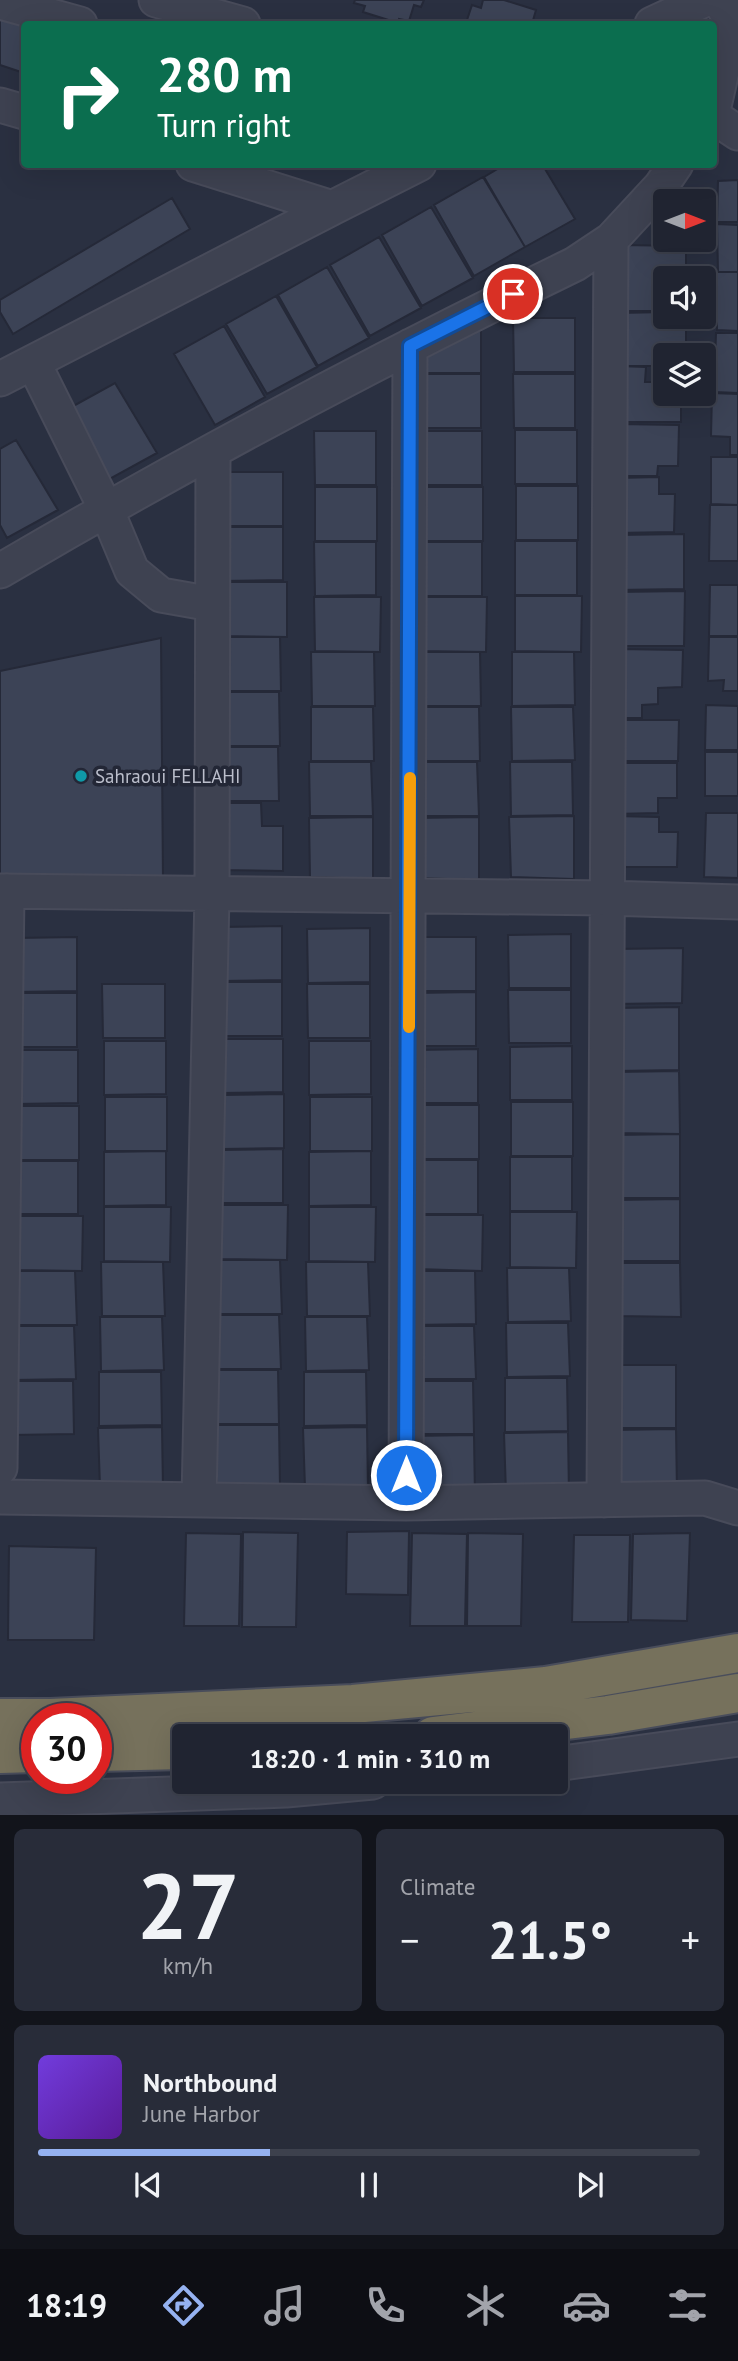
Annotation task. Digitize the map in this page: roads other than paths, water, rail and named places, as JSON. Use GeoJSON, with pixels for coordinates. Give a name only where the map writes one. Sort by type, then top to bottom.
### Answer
{"type":"FeatureCollection","features":[{"type":"Feature","properties":{"kind":"highway"},"geometry":{"type":"LineString","coordinates":[[0,1718],[353,1704],[546,1686],[738,1653]]}},
{"type":"Feature","properties":{"kind":"highway"},"geometry":{"type":"LineString","coordinates":[[533,1724],[608,1715],[738,1693]]}},
{"type":"Feature","properties":{"kind":"highway"},"geometry":{"type":"LineString","coordinates":[[112,1752],[172,1750]]}},
{"type":"Feature","properties":{"kind":"highway"},"geometry":{"type":"LineString","coordinates":[[0,1754],[21,1753]]}},
{"type":"Feature","properties":{"kind":"street"},"geometry":{"type":"LineString","coordinates":[[80,21],[84,0]]}},
{"type":"Feature","properties":{"kind":"street"},"geometry":{"type":"LineString","coordinates":[[156,0],[232,21]]}},
{"type":"Feature","properties":{"kind":"street"},"geometry":{"type":"LineString","coordinates":[[658,21],[704,0]]}},
{"type":"Feature","properties":{"kind":"street"},"geometry":{"type":"LineString","coordinates":[[0,2],[68,21]]}},
{"type":"Feature","properties":{"kind":"street"},"geometry":{"type":"LineString","coordinates":[[717,84],[726,19]]}},
{"type":"Feature","properties":{"kind":"street"},"geometry":{"type":"LineString","coordinates":[[0,105],[21,111]]}},
{"type":"Feature","properties":{"kind":"street"},"geometry":{"type":"LineString","coordinates":[[717,119],[738,133]]}},
{"type":"Feature","properties":{"kind":"street"},"geometry":{"type":"LineString","coordinates":[[206,168],[332,208]]}},
{"type":"Feature","properties":{"kind":"street"},"geometry":{"type":"LineString","coordinates":[[0,379],[411,168]]}},
{"type":"Feature","properties":{"kind":"street"},"geometry":{"type":"LineString","coordinates":[[0,571],[106,509],[410,346],[575,264],[611,240],[662,186],[673,168]]}},
{"type":"Feature","properties":{"kind":"street"},"geometry":{"type":"LineString","coordinates":[[604,1500],[611,240]]}},
{"type":"Feature","properties":{"kind":"street"},"geometry":{"type":"LineString","coordinates":[[406,1503],[410,346]]}},
{"type":"Feature","properties":{"kind":"street"},"geometry":{"type":"LineString","coordinates":[[33,362],[106,509],[132,571],[162,595],[212,604]]}},
{"type":"Feature","properties":{"kind":"street"},"geometry":{"type":"LineString","coordinates":[[199,1500],[212,894],[213,452]]}},
{"type":"Feature","properties":{"kind":"street"},"geometry":{"type":"LineString","coordinates":[[0,1468],[4,891],[738,902]]}},
{"type":"Feature","properties":{"kind":"street"},"geometry":{"type":"LineString","coordinates":[[0,1497],[406,1503],[705,1498],[738,1508]]}},
{"type":"Feature","properties":{"kind":"street"},"geometry":{"type":"LineString","coordinates":[[568,1761],[738,1739]]}},
{"type":"Feature","properties":{"kind":"street"},"geometry":{"type":"LineString","coordinates":[[0,1800],[172,1794]]}},
{"type":"Feature","properties":{"kind":"place","name":"Sahraoui FELLAHI"},"geometry":{"type":"Point","coordinates":[81,776]}}]}
